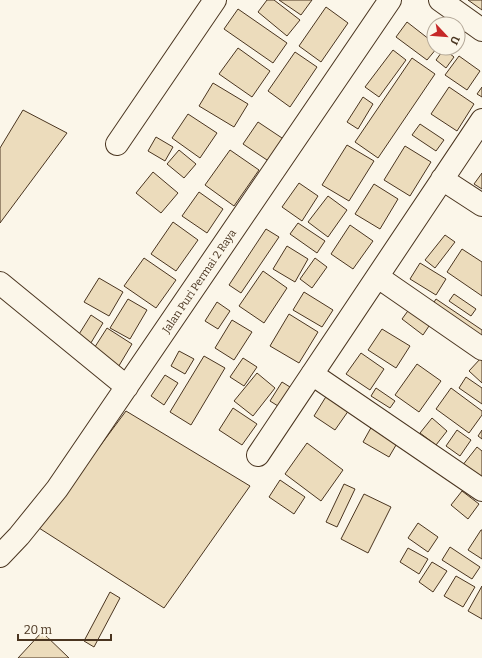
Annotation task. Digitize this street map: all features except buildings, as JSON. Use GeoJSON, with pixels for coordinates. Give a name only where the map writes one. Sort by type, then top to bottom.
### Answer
{"type":"FeatureCollection","features":[{"type":"Feature","properties":{"kind":"street"},"geometry":{"type":"LineString","coordinates":[[117,144],[215,0]]}},
{"type":"Feature","properties":{"kind":"street","name":"Jalan Puri Permai 2 Raya"},"geometry":{"type":"LineString","coordinates":[[0,556],[19,536],[57,489],[390,0]]}},
{"type":"Feature","properties":{"kind":"street"},"geometry":{"type":"LineString","coordinates":[[440,0],[482,30]]}},
{"type":"Feature","properties":{"kind":"street"},"geometry":{"type":"LineString","coordinates":[[258,455],[482,120]]}},
{"type":"Feature","properties":{"kind":"street"},"geometry":{"type":"LineString","coordinates":[[442,179],[482,205]]}},
{"type":"Feature","properties":{"kind":"street"},"geometry":{"type":"LineString","coordinates":[[378,277],[482,349]]}},
{"type":"Feature","properties":{"kind":"street"},"geometry":{"type":"LineString","coordinates":[[0,283],[127,387]]}},
{"type":"Feature","properties":{"kind":"street"},"geometry":{"type":"LineString","coordinates":[[312,374],[482,490]]}}]}
